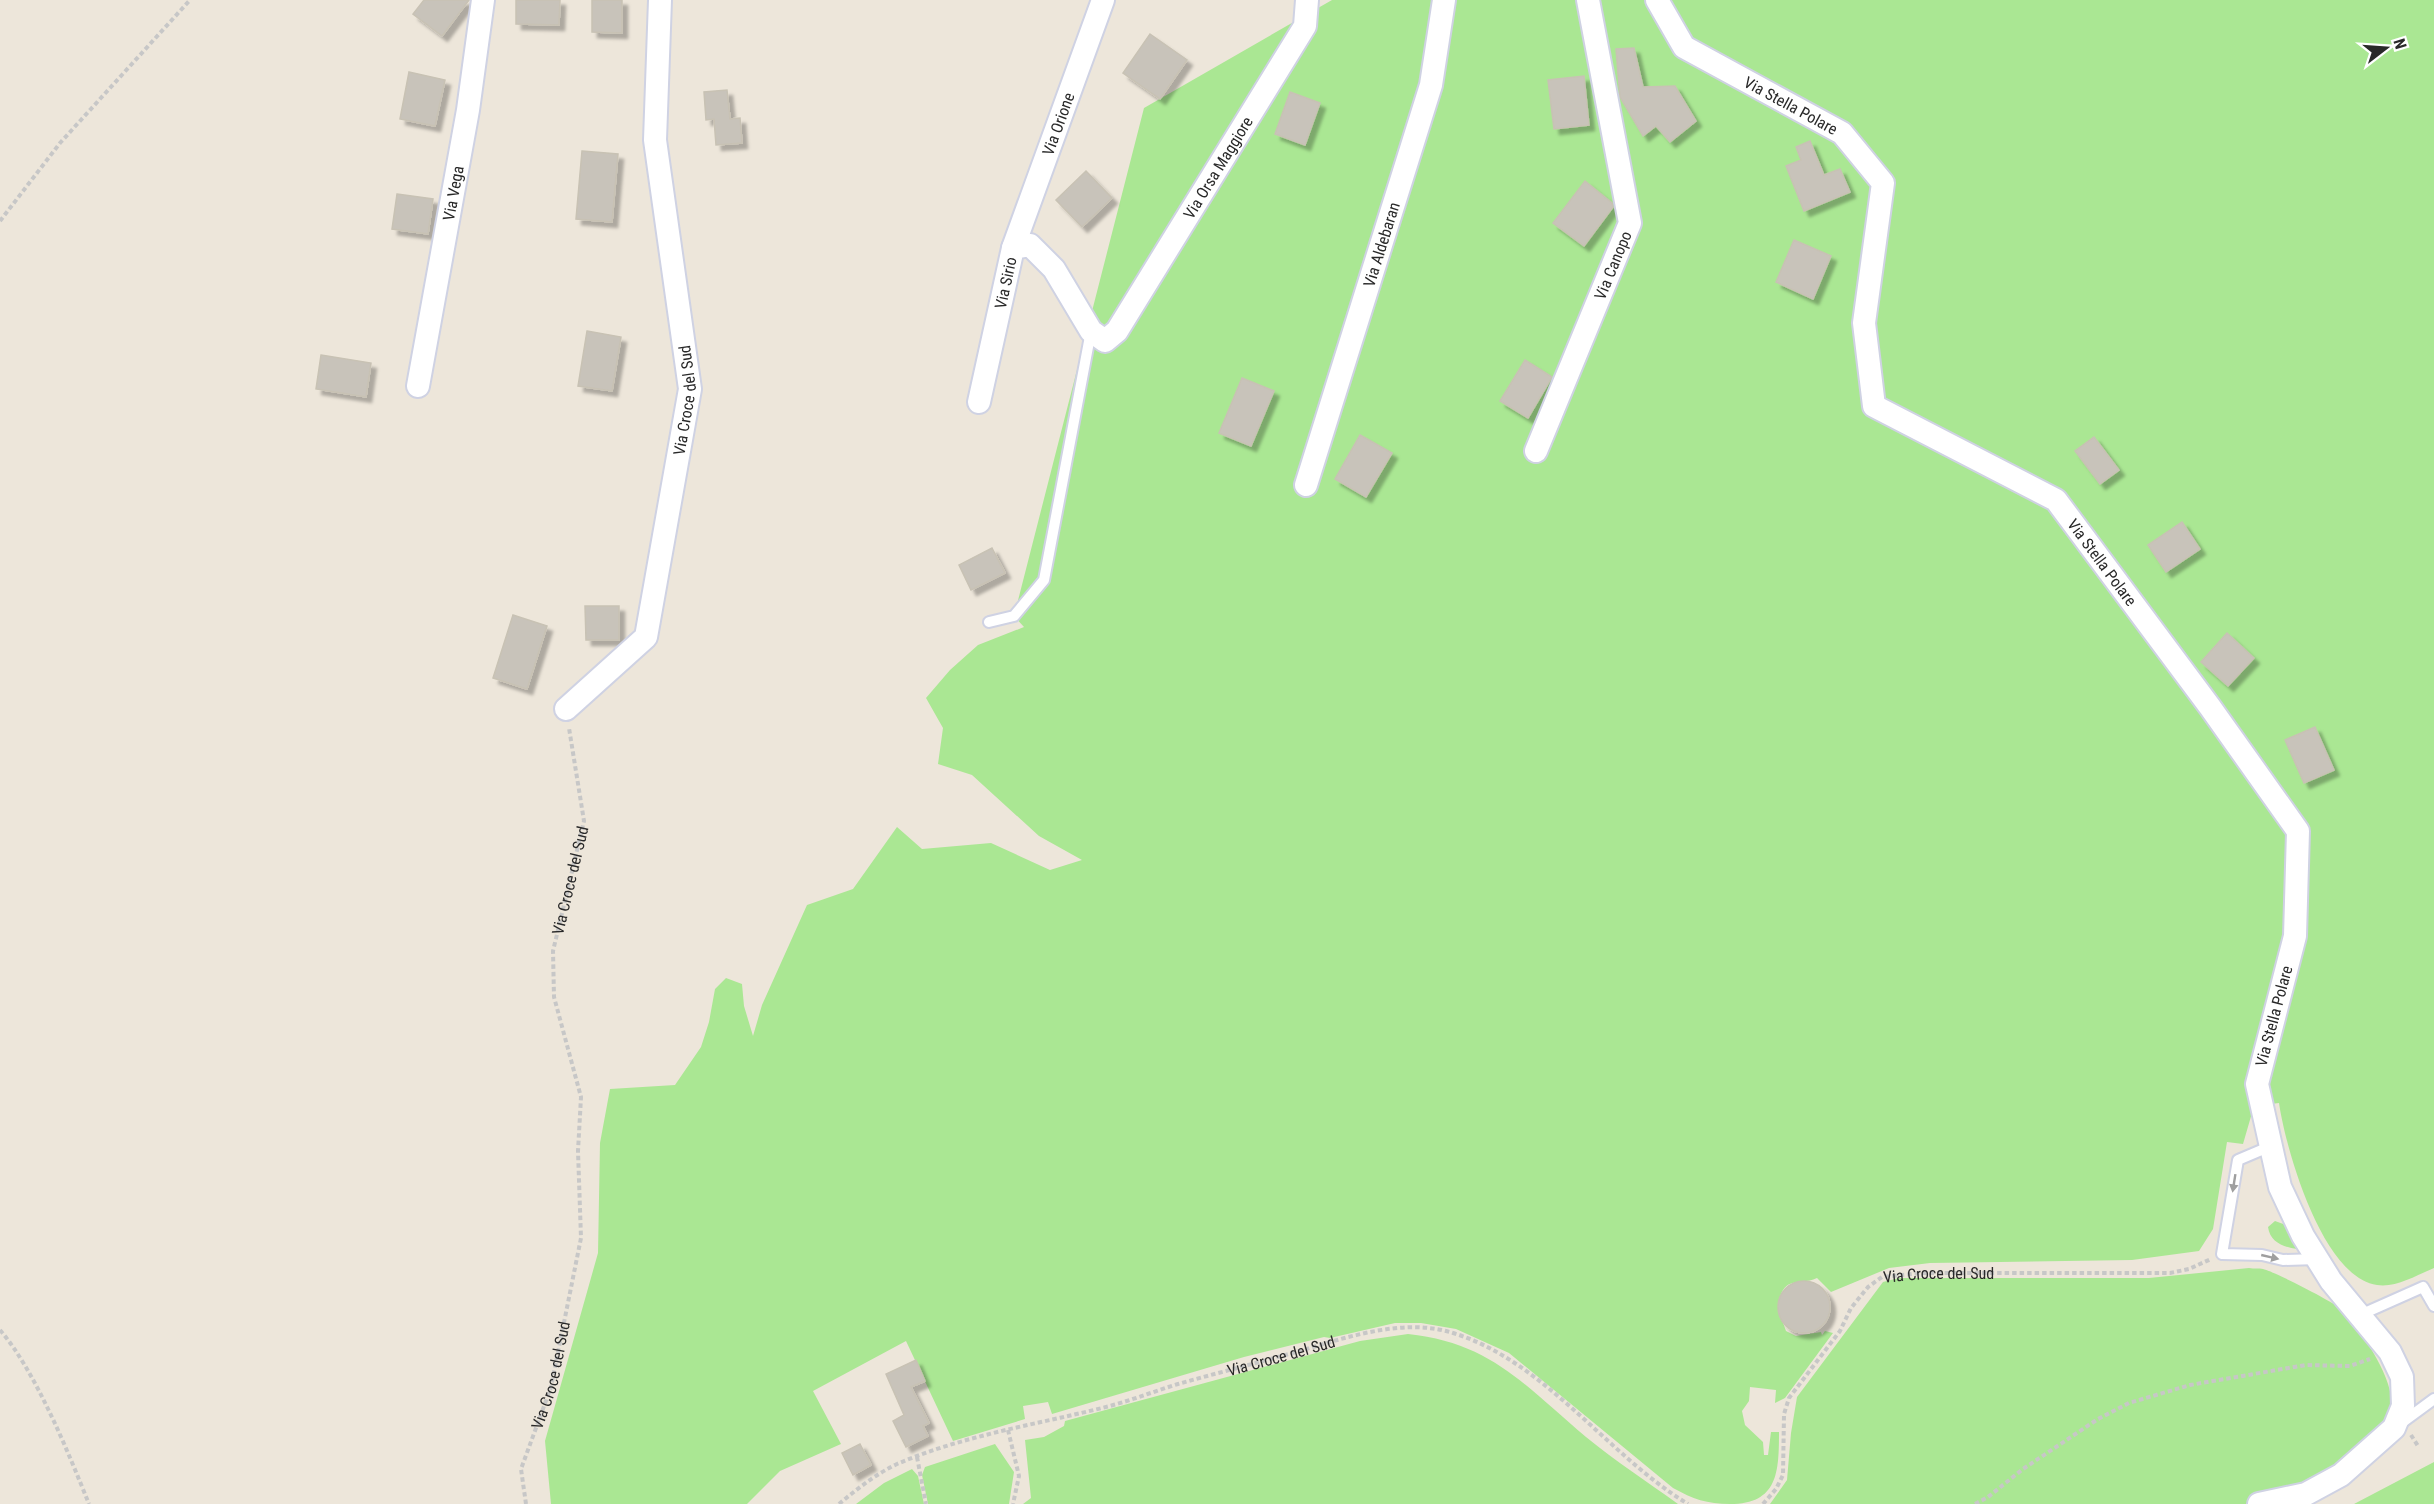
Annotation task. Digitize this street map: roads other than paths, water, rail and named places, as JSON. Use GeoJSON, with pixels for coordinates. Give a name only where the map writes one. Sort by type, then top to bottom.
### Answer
{"type":"FeatureCollection","features":[{"type":"Feature","properties":{"kind":"street","name":"Via Vega"},"geometry":{"type":"LineString","coordinates":[[418,386],[468,110],[483,0]]}},
{"type":"Feature","properties":{"kind":"street","name":"Via Croce del Sud"},"geometry":{"type":"LineString","coordinates":[[566,709],[646,637],[690,389],[655,140],[660,0]]}},
{"type":"Feature","properties":{"kind":"street","name":"Via Orione"},"geometry":{"type":"LineString","coordinates":[[1013,248],[1103,0]]}},
{"type":"Feature","properties":{"kind":"street","name":"Via Orsa Maggiore"},"geometry":{"type":"LineString","coordinates":[[1091,331],[1105,341],[1117,331],[1305,26],[1307,0]]}},
{"type":"Feature","properties":{"kind":"street","name":"Via Aldebaran"},"geometry":{"type":"LineString","coordinates":[[1306,485],[1431,85],[1444,0]]}},
{"type":"Feature","properties":{"kind":"street","name":"Via Canopo"},"geometry":{"type":"LineString","coordinates":[[1536,451],[1630,224],[1588,0]]}},
{"type":"Feature","properties":{"kind":"street","name":"Via Stella Polare"},"geometry":{"type":"LineString","coordinates":[[1657,0],[1684,47],[1842,133],[1883,183],[1864,323],[1874,406],[2056,500],[2210,707],[2298,831],[2295,936],[2257,1084],[2280,1187],[2303,1236],[2331,1281],[2390,1352],[2402,1377],[2403,1406],[2394,1428]]}},
{"type":"Feature","properties":{"kind":"street","name":"Via Sirio"},"geometry":{"type":"LineString","coordinates":[[979,402],[1013,248],[1030,245],[1054,269],[1091,331]]}},
{"type":"Feature","properties":{"kind":"street"},"geometry":{"type":"LineString","coordinates":[[2259,1504],[2306,1494],[2324,1486],[2341,1475],[2394,1428]]}},
{"type":"Feature","properties":{"kind":"lane"},"geometry":{"type":"LineString","coordinates":[[989,622],[1014,615],[1044,580],[1091,331]]}},
{"type":"Feature","properties":{"kind":"lane"},"geometry":{"type":"LineString","coordinates":[[2271,1146],[2238,1160],[2222,1254],[2262,1255],[2283,1260],[2318,1259]]}},
{"type":"Feature","properties":{"kind":"lane"},"geometry":{"type":"LineString","coordinates":[[2360,1316],[2423,1287],[2434,1306]]}},
{"type":"Feature","properties":{"kind":"lane"},"geometry":{"type":"LineString","coordinates":[[2394,1428],[2434,1399]]}}]}
